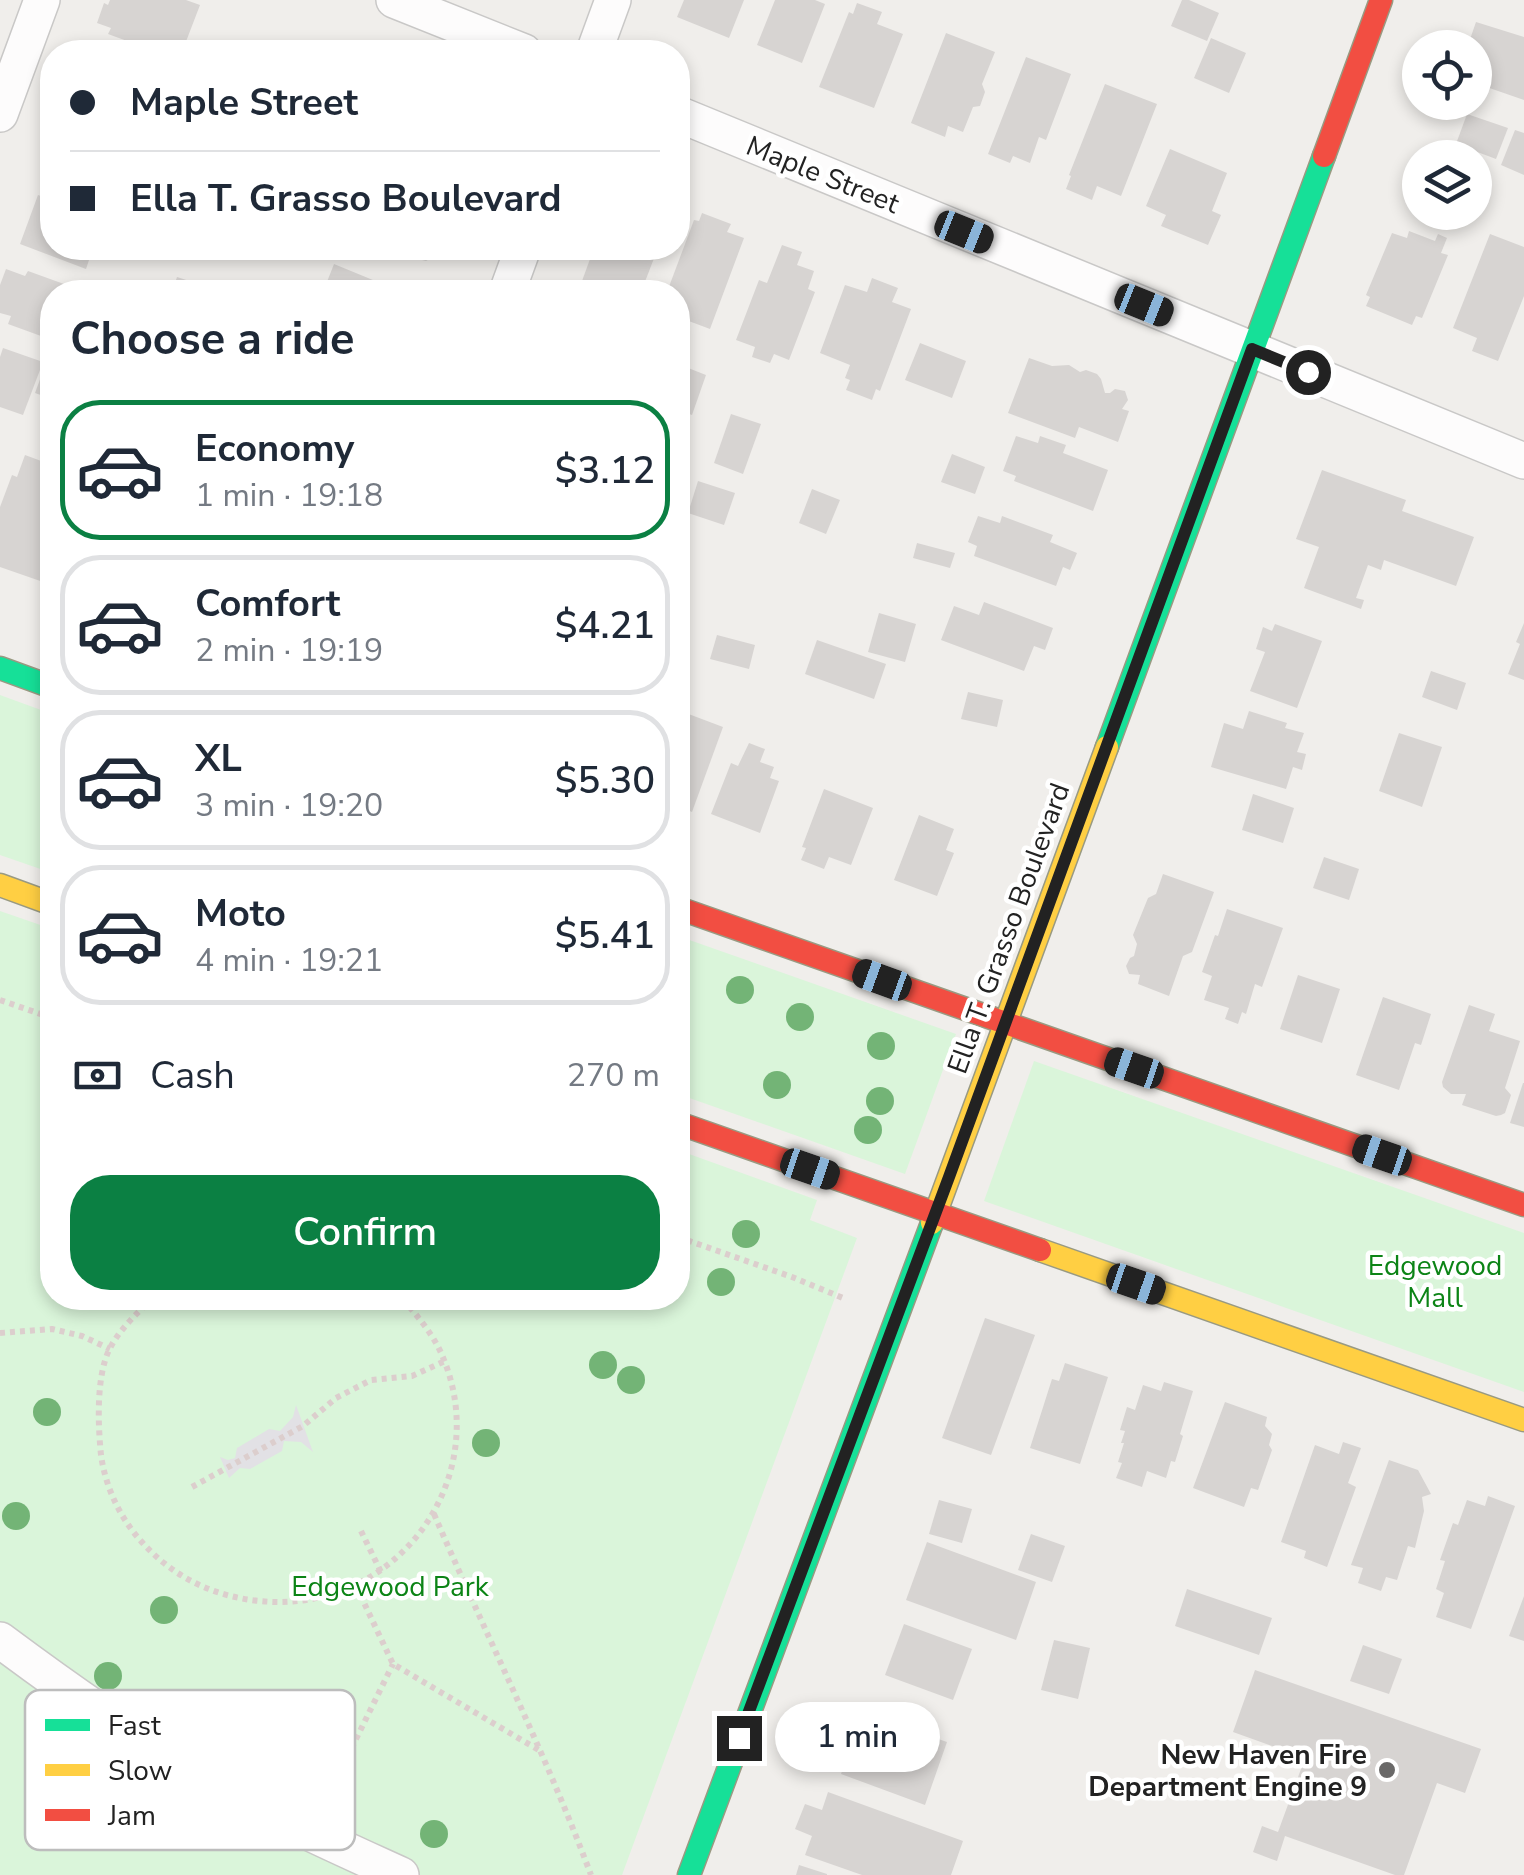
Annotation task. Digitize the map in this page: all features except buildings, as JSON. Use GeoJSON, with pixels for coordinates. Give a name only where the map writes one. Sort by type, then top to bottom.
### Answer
{"type":"FeatureCollection","features":[{"type":"Feature","properties":{"kind":"main road","name":"Ella T. Grasso Boulevard"},"geometry":{"type":"LineString","coordinates":[[688,1875],[1381,0]]}},
{"type":"Feature","properties":{"kind":"main road"},"geometry":{"type":"LineString","coordinates":[[0,668],[40,683]]}},
{"type":"Feature","properties":{"kind":"main road"},"geometry":{"type":"LineString","coordinates":[[0,885],[40,900]]}},
{"type":"Feature","properties":{"kind":"main road"},"geometry":{"type":"LineString","coordinates":[[690,912],[1524,1204]]}},
{"type":"Feature","properties":{"kind":"main road"},"geometry":{"type":"LineString","coordinates":[[690,1127],[1524,1420]]}},
{"type":"Feature","properties":{"kind":"street"},"geometry":{"type":"LineString","coordinates":[[0,114],[42,0]]}},
{"type":"Feature","properties":{"kind":"street"},"geometry":{"type":"LineString","coordinates":[[394,0],[494,40]]}},
{"type":"Feature","properties":{"kind":"street"},"geometry":{"type":"LineString","coordinates":[[598,40],[613,0]]}},
{"type":"Feature","properties":{"kind":"street","name":"Maple Street"},"geometry":{"type":"LineString","coordinates":[[690,119],[1524,461]]}},
{"type":"Feature","properties":{"kind":"street"},"geometry":{"type":"LineString","coordinates":[[0,1640],[71,1690]]}},
{"type":"Feature","properties":{"kind":"street"},"geometry":{"type":"LineString","coordinates":[[347,1850],[401,1875]]}},
{"type":"Feature","properties":{"kind":"path"},"geometry":{"type":"LineString","coordinates":[[0,1000],[40,1014]]}},
{"type":"Feature","properties":{"kind":"path"},"geometry":{"type":"LineString","coordinates":[[690,1241],[843,1298]]}},
{"type":"Feature","properties":{"kind":"path"},"geometry":{"type":"LineString","coordinates":[[140,1310],[110,1350],[102,1373],[99,1434],[103,1467],[114,1501],[151,1553],[180,1577],[219,1594],[258,1602],[326,1598],[356,1586],[406,1550],[433,1513],[447,1482],[456,1442],[455,1405],[445,1361],[412,1310]]}},
{"type":"Feature","properties":{"kind":"path"},"geometry":{"type":"LineString","coordinates":[[0,1333],[52,1329],[82,1336],[110,1350]]}},
{"type":"Feature","properties":{"kind":"path"},"geometry":{"type":"LineString","coordinates":[[192,1487],[303,1426],[336,1398],[370,1380],[412,1376],[445,1361]]}},
{"type":"Feature","properties":{"kind":"path"},"geometry":{"type":"LineString","coordinates":[[433,1513],[542,1752],[591,1875]]}},
{"type":"Feature","properties":{"kind":"path"},"geometry":{"type":"LineString","coordinates":[[360,1531],[380,1572]]}},
{"type":"Feature","properties":{"kind":"path"},"geometry":{"type":"LineString","coordinates":[[356,1586],[393,1664],[542,1752]]}},
{"type":"Feature","properties":{"kind":"path"},"geometry":{"type":"LineString","coordinates":[[355,1738],[393,1664]]}},
{"type":"Feature","properties":{"kind":"green space"},"geometry":{"type":"Polygon","coordinates":[[[0,695],[40,710],[40,869],[0,855],[0,695]]]}},
{"type":"Feature","properties":{"kind":"green space","name":"Edgewood Park"},"geometry":{"type":"Polygon","coordinates":[[[0,911],[40,925],[40,1310],[690,1310],[690,1154],[817,1200],[810,1220],[857,1238],[622,1875],[0,1875],[0,911]]]}},
{"type":"Feature","properties":{"kind":"green space"},"geometry":{"type":"Polygon","coordinates":[[[690,940],[956,1034],[905,1174],[690,1098],[690,940]]]}},
{"type":"Feature","properties":{"kind":"green space","name":"Edgewood Mall"},"geometry":{"type":"Polygon","coordinates":[[[1034,1061],[1524,1233],[1524,1392],[984,1201],[1034,1061]]]}},
{"type":"Feature","properties":{"kind":"shaded area"},"geometry":{"type":"Polygon","coordinates":[[[296,1405],[313,1452],[301,1442],[284,1441],[282,1451],[250,1469],[240,1468],[229,1478],[220,1457],[235,1458],[237,1448],[269,1429],[280,1431],[293,1417],[296,1405]]]}},
{"type":"Feature","properties":{"kind":"traffic: fast"},"geometry":{"type":"LineString","coordinates":[[1107,747],[1324,156]]}},
{"type":"Feature","properties":{"kind":"traffic: fast"},"geometry":{"type":"LineString","coordinates":[[0,668],[40,683]]}},
{"type":"Feature","properties":{"kind":"traffic: fast"},"geometry":{"type":"LineString","coordinates":[[689,1875],[932,1223]]}},
{"type":"Feature","properties":{"kind":"traffic: slow"},"geometry":{"type":"LineString","coordinates":[[932,1223],[1107,747]]}},
{"type":"Feature","properties":{"kind":"traffic: slow"},"geometry":{"type":"LineString","coordinates":[[0,885],[40,900]]}},
{"type":"Feature","properties":{"kind":"traffic: slow"},"geometry":{"type":"LineString","coordinates":[[1040,1250],[1524,1420]]}},
{"type":"Feature","properties":{"kind":"traffic: jam"},"geometry":{"type":"LineString","coordinates":[[1324,156],[1381,0]]}},
{"type":"Feature","properties":{"kind":"traffic: jam"},"geometry":{"type":"LineString","coordinates":[[690,912],[1524,1205]]}},
{"type":"Feature","properties":{"kind":"traffic: jam"},"geometry":{"type":"LineString","coordinates":[[690,1127],[1040,1250]]}},
{"type":"Feature","properties":{"kind":"place","name":"New Haven Fire Department Engine 9"},"geometry":{"type":"Point","coordinates":[1387,1770]}},
{"type":"Feature","properties":{"kind":"route"},"geometry":{"type":"LineString","coordinates":[[739,1738],[1252,349],[1308,372]]}}]}
